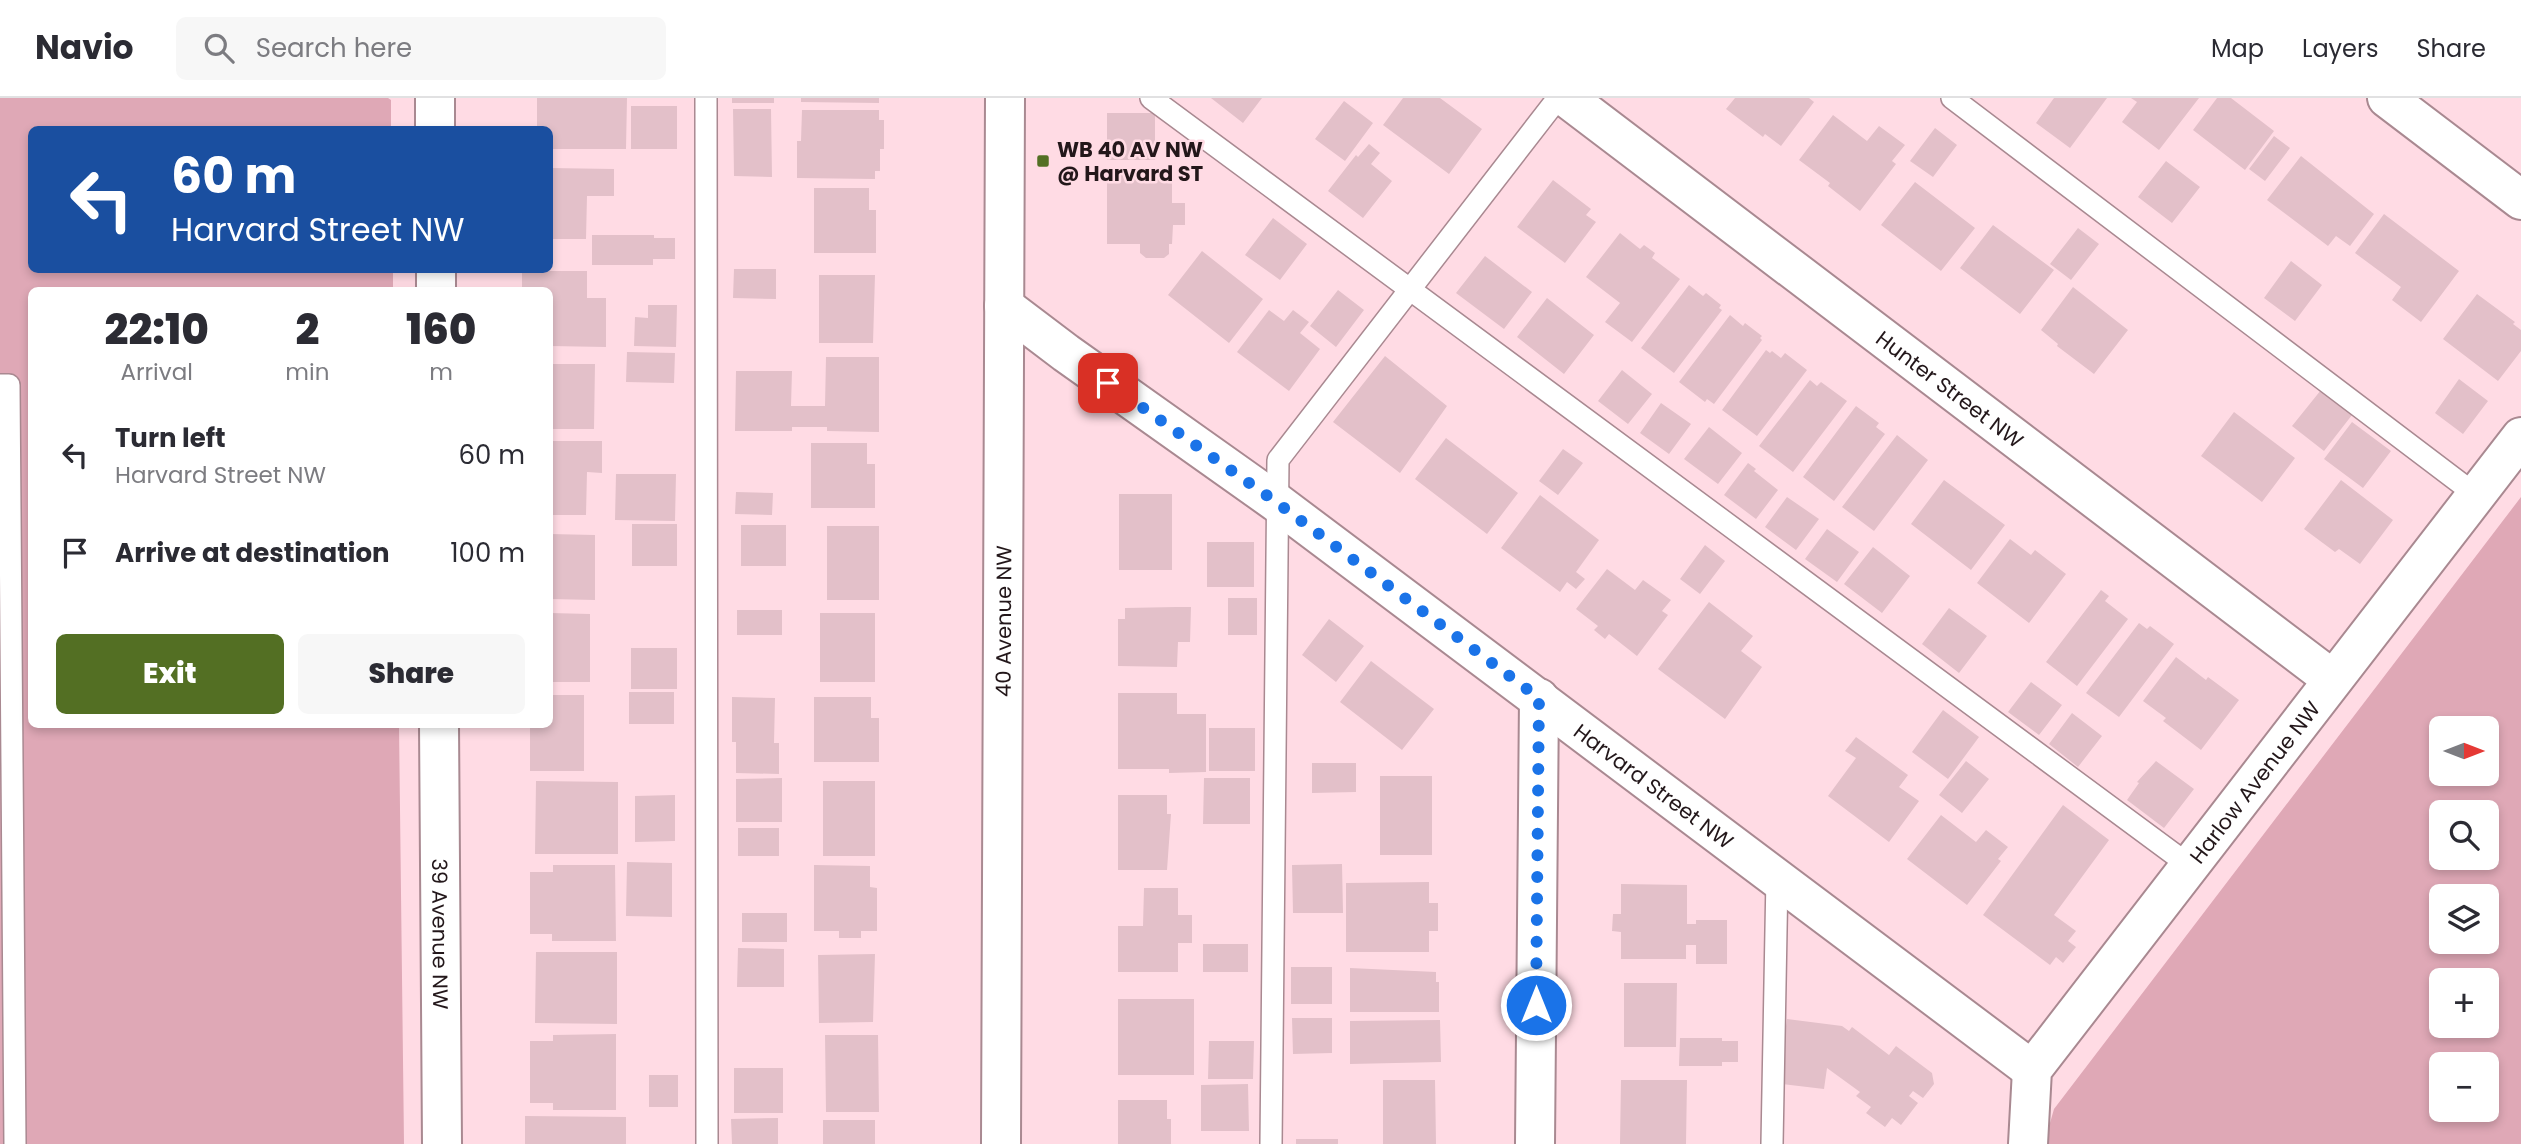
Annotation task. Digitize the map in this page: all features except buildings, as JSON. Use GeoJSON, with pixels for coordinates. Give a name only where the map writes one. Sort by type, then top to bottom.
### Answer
{"type":"FeatureCollection","features":[{"type":"Feature","properties":{"kind":"street"},"geometry":{"type":"LineString","coordinates":[[435,98],[435,126]]}},
{"type":"Feature","properties":{"kind":"street","name":"40 Avenue NW"},"geometry":{"type":"LineString","coordinates":[[1001,1144],[1005,98]]}},
{"type":"Feature","properties":{"kind":"street","name":"Hunter Street NW"},"geometry":{"type":"LineString","coordinates":[[1567,98],[2332,679]]}},
{"type":"Feature","properties":{"kind":"street"},"geometry":{"type":"LineString","coordinates":[[2387,98],[2521,200]]}},
{"type":"Feature","properties":{"kind":"street","name":"Harvard Street NW"},"geometry":{"type":"LineString","coordinates":[[1004,306],[1276,502],[2032,1070]]}},
{"type":"Feature","properties":{"kind":"street","name":"Harlow Avenue NW"},"geometry":{"type":"LineString","coordinates":[[2032,1070],[2521,436]]}},
{"type":"Feature","properties":{"kind":"street"},"geometry":{"type":"LineString","coordinates":[[1535,1144],[1539,698]]}},
{"type":"Feature","properties":{"kind":"street","name":"39 Avenue NW"},"geometry":{"type":"LineString","coordinates":[[439,728],[442,1144]]}},
{"type":"Feature","properties":{"kind":"street"},"geometry":{"type":"LineString","coordinates":[[2028,1144],[2032,1070]]}},
{"type":"Feature","properties":{"kind":"lane"},"geometry":{"type":"LineString","coordinates":[[706,98],[707,1144]]}},
{"type":"Feature","properties":{"kind":"lane"},"geometry":{"type":"LineString","coordinates":[[1151,98],[2190,866]]}},
{"type":"Feature","properties":{"kind":"lane"},"geometry":{"type":"LineString","coordinates":[[1271,1144],[1278,460],[1558,98]]}},
{"type":"Feature","properties":{"kind":"lane"},"geometry":{"type":"LineString","coordinates":[[1952,98],[2476,495]]}},
{"type":"Feature","properties":{"kind":"lane"},"geometry":{"type":"LineString","coordinates":[[0,385],[9,385],[15,1144]]}},
{"type":"Feature","properties":{"kind":"lane"},"geometry":{"type":"LineString","coordinates":[[1772,1144],[1777,877]]}},
{"type":"Feature","properties":{"kind":"shaded area"},"geometry":{"type":"Polygon","coordinates":[[[0,98],[388,98],[391,100],[391,126],[28,126],[28,273],[393,273],[393,287],[28,287],[28,728],[399,728],[404,1144],[0,1144],[0,98]]]}},
{"type":"Feature","properties":{"kind":"shaded area"},"geometry":{"type":"Polygon","coordinates":[[[2521,497],[2521,1144],[2048,1144],[2048,1130],[2054,1109],[2521,497]]]}},
{"type":"Feature","properties":{"kind":"place","name":"WB 40 AV NW @ Harvard ST"},"geometry":{"type":"Point","coordinates":[1043,161]}},
{"type":"Feature","properties":{"kind":"route"},"geometry":{"type":"LineString","coordinates":[[1108,383],[1276,502],[1539,698],[1536,1005]]}}]}
